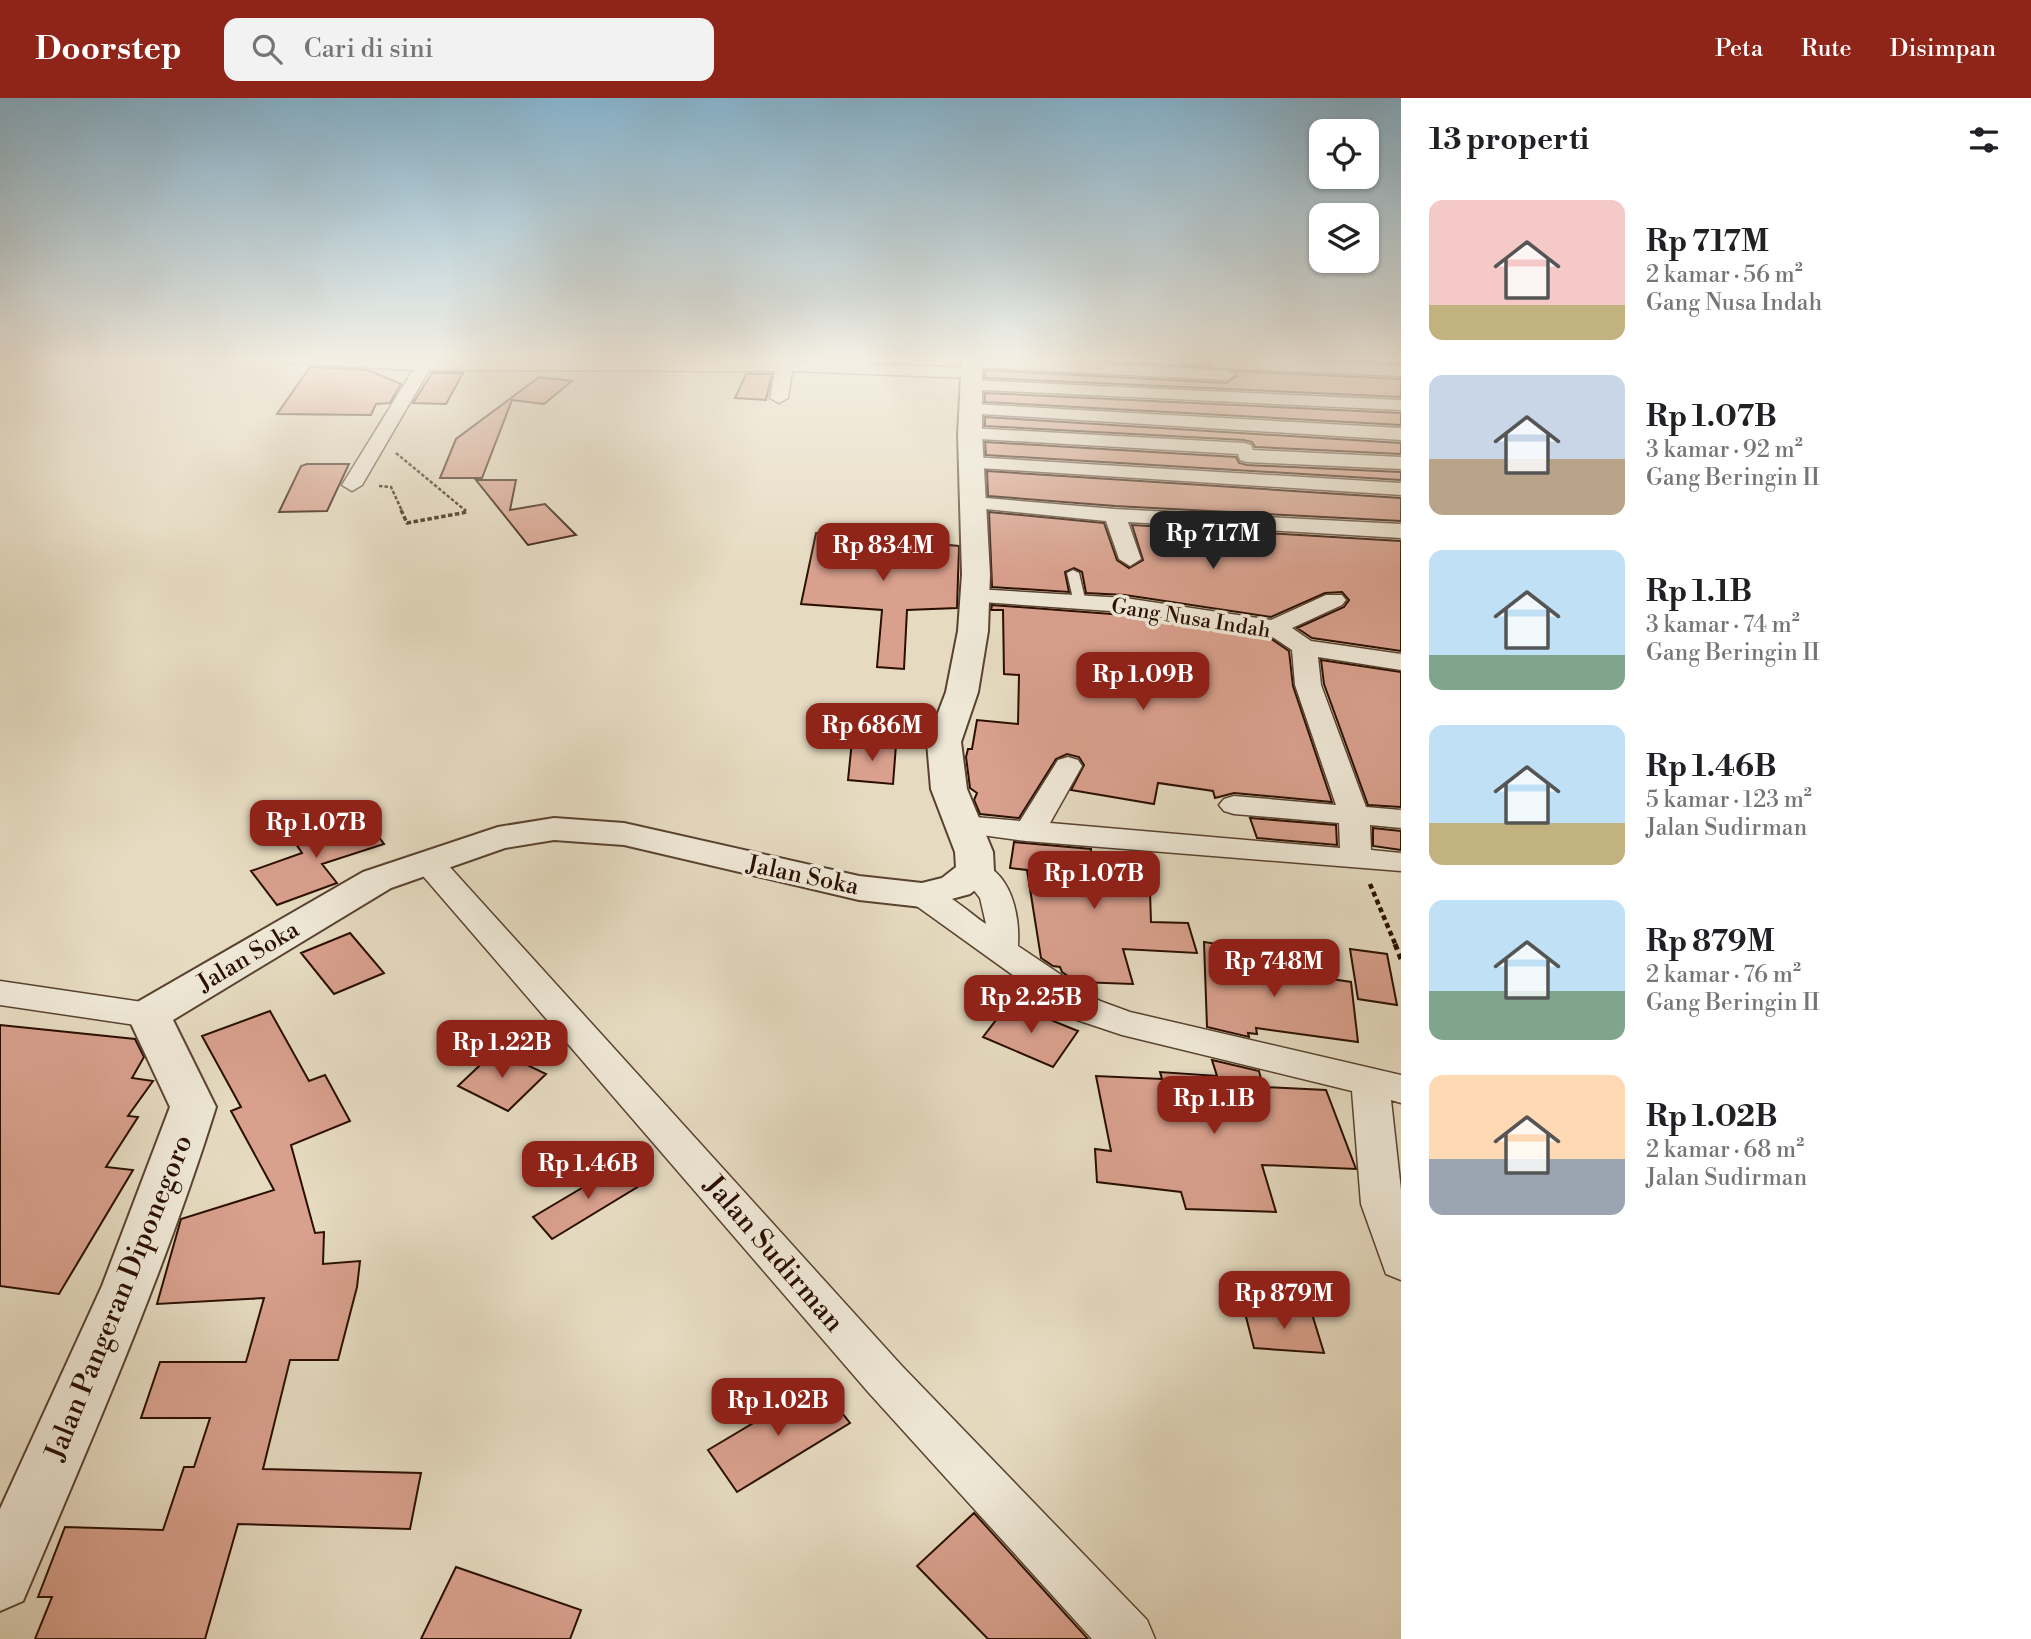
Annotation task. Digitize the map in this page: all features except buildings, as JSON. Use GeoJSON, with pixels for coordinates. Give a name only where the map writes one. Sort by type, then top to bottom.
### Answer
{"type":"FeatureCollection","features":[{"type":"Feature","properties":{"kind":"street"},"geometry":{"type":"LineString","coordinates":[[352,485],[384,430]]}},
{"type":"Feature","properties":{"kind":"street"},"geometry":{"type":"LineString","coordinates":[[972,430],[975,596],[969,664],[944,742],[950,789],[974,852],[975,871],[998,895],[1004,915],[1002,949]]}},
{"type":"Feature","properties":{"kind":"street"},"geometry":{"type":"LineString","coordinates":[[1060,430],[1258,501],[1401,531]]}},
{"type":"Feature","properties":{"kind":"street"},"geometry":{"type":"LineString","coordinates":[[1131,430],[1246,453],[1401,463]]}},
{"type":"Feature","properties":{"kind":"street"},"geometry":{"type":"LineString","coordinates":[[1242,430],[1258,501]]}},
{"type":"Feature","properties":{"kind":"street"},"geometry":{"type":"LineString","coordinates":[[1328,430],[1401,434]]}},
{"type":"Feature","properties":{"kind":"street"},"geometry":{"type":"LineString","coordinates":[[973,503],[1115,516],[1401,489]]}},
{"type":"Feature","properties":{"kind":"street"},"geometry":{"type":"LineString","coordinates":[[1115,516],[1130,559]]}},
{"type":"Feature","properties":{"kind":"street","name":"Gang Nusa Indah"},"geometry":{"type":"LineString","coordinates":[[975,596],[1133,607],[1275,628],[1304,647],[1401,662]]}},
{"type":"Feature","properties":{"kind":"street"},"geometry":{"type":"LineString","coordinates":[[1275,628],[1294,616],[1334,600]]}},
{"type":"Feature","properties":{"kind":"street"},"geometry":{"type":"LineString","coordinates":[[1304,647],[1308,685],[1354,814],[1356,859]]}},
{"type":"Feature","properties":{"kind":"street"},"geometry":{"type":"LineString","coordinates":[[1026,832],[1037,821],[1068,766]]}},
{"type":"Feature","properties":{"kind":"street"},"geometry":{"type":"LineString","coordinates":[[1234,805],[1401,819]]}},
{"type":"Feature","properties":{"kind":"street"},"geometry":{"type":"LineString","coordinates":[[963,825],[1401,862]]}},
{"type":"Feature","properties":{"kind":"street","name":"Jalan Soka"},"geometry":{"type":"LineString","coordinates":[[149,1015],[377,880],[498,838],[554,829],[624,834],[859,888],[922,895],[956,886],[975,871]]}},
{"type":"Feature","properties":{"kind":"street","name":"Jalan Sudirman"},"geometry":{"type":"LineString","coordinates":[[428,862],[886,1379],[1128,1639]]}},
{"type":"Feature","properties":{"kind":"street"},"geometry":{"type":"LineString","coordinates":[[922,895],[1087,1010],[1122,1023],[1386,1085],[1382,1204],[1401,1262]]}},
{"type":"Feature","properties":{"kind":"street"},"geometry":{"type":"LineString","coordinates":[[0,993],[149,1015]]}},
{"type":"Feature","properties":{"kind":"street","name":"Jalan Pangeran Diponegoro"},"geometry":{"type":"LineString","coordinates":[[0,1579],[83,1395],[179,1152],[193,1107],[149,1015]]}},
{"type":"Feature","properties":{"kind":"lane"},"geometry":{"type":"LineString","coordinates":[[1073,573],[1080,603]]}},
{"type":"Feature","properties":{"kind":"path"},"geometry":{"type":"LineString","coordinates":[[352,485],[391,487],[407,523],[467,512],[406,459],[377,441]]}},
{"type":"Feature","properties":{"kind":"path"},"geometry":{"type":"LineString","coordinates":[[1356,859],[1378,900],[1401,959]]}}]}
